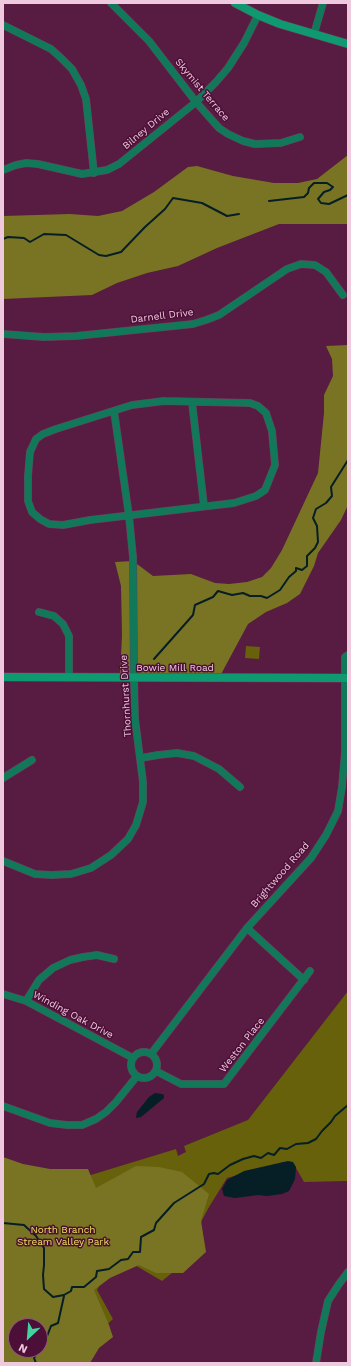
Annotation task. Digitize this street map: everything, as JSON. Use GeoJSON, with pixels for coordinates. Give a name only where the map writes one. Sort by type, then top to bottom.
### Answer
{"type":"FeatureCollection","features":[{"type":"Feature","properties":{"kind":"street","name":"Skymist Terrace"},"geometry":{"type":"LineString","coordinates":[[111,3],[148,41],[196,102],[219,128],[243,141],[254,144],[281,143],[300,137]]}},
{"type":"Feature","properties":{"kind":"street"},"geometry":{"type":"LineString","coordinates":[[236,3],[258,15],[280,24],[348,44]]}},
{"type":"Feature","properties":{"kind":"street"},"geometry":{"type":"LineString","coordinates":[[314,34],[323,3]]}},
{"type":"Feature","properties":{"kind":"street","name":"Bilney Drive"},"geometry":{"type":"LineString","coordinates":[[3,170],[26,163],[38,164],[82,174],[107,170],[119,164],[196,102],[216,82],[228,68],[244,43],[258,15]]}},
{"type":"Feature","properties":{"kind":"street"},"geometry":{"type":"LineString","coordinates":[[3,25],[51,49],[72,69],[81,85],[86,99],[94,173]]}},
{"type":"Feature","properties":{"kind":"street","name":"Darnell Drive"},"geometry":{"type":"LineString","coordinates":[[3,334],[44,337],[76,336],[193,324],[219,315],[287,269],[301,264],[315,265],[326,272],[343,295]]}},
{"type":"Feature","properties":{"kind":"street"},"geometry":{"type":"LineString","coordinates":[[164,401],[192,402],[250,403],[258,406],[266,413],[270,422],[275,465],[265,490],[256,496],[240,502],[63,525],[49,524],[32,512],[28,501],[30,452],[36,439],[43,434],[132,405],[164,401]]}},
{"type":"Feature","properties":{"kind":"street"},"geometry":{"type":"LineString","coordinates":[[192,402],[204,506]]}},
{"type":"Feature","properties":{"kind":"street","name":"Thornhurst Drive"},"geometry":{"type":"LineString","coordinates":[[3,861],[35,874],[71,874],[91,868],[112,855],[128,839],[136,825],[143,802],[141,758],[135,719],[133,557],[129,516],[114,411]]}},
{"type":"Feature","properties":{"kind":"street"},"geometry":{"type":"LineString","coordinates":[[39,612],[54,616],[63,624],[68,636],[69,677]]}},
{"type":"Feature","properties":{"kind":"street","name":"Brightwood Road"},"geometry":{"type":"LineString","coordinates":[[151,1054],[247,928],[311,858],[326,835],[338,811],[345,752],[345,657],[348,655]]}},
{"type":"Feature","properties":{"kind":"street","name":"Bowie Mill Road"},"geometry":{"type":"LineString","coordinates":[[3,677],[346,678]]}},
{"type":"Feature","properties":{"kind":"street"},"geometry":{"type":"LineString","coordinates":[[141,758],[177,754],[194,756],[219,769],[240,787]]}},
{"type":"Feature","properties":{"kind":"street"},"geometry":{"type":"LineString","coordinates":[[3,778],[32,760]]}},
{"type":"Feature","properties":{"kind":"street"},"geometry":{"type":"LineString","coordinates":[[247,928],[304,980]]}},
{"type":"Feature","properties":{"kind":"street"},"geometry":{"type":"LineString","coordinates":[[26,1001],[39,980],[53,968],[70,960],[83,957],[97,955],[114,959]]}},
{"type":"Feature","properties":{"kind":"street","name":"Weston Place"},"geometry":{"type":"LineString","coordinates":[[156,1071],[182,1084],[224,1084],[310,971]]}},
{"type":"Feature","properties":{"kind":"street","name":"Winding Oak Drive"},"geometry":{"type":"LineString","coordinates":[[3,994],[26,1001],[133,1058]]}},
{"type":"Feature","properties":{"kind":"street"},"geometry":{"type":"LineString","coordinates":[[146,1052],[151,1054],[156,1060],[156,1071],[148,1077],[142,1078],[137,1076],[131,1068],[133,1058],[140,1053],[146,1052]]}},
{"type":"Feature","properties":{"kind":"street"},"geometry":{"type":"LineString","coordinates":[[3,1106],[50,1123],[67,1125],[82,1124],[96,1119],[106,1112],[137,1076]]}},
{"type":"Feature","properties":{"kind":"street"},"geometry":{"type":"LineString","coordinates":[[316,1363],[328,1301],[338,1284],[348,1272]]}},
{"type":"Feature","properties":{"kind":"green space"},"geometry":{"type":"Polygon","coordinates":[[[348,155],[348,224],[279,224],[217,248],[178,266],[147,273],[117,283],[92,295],[3,299],[3,216],[70,214],[98,216],[122,211],[154,192],[188,167],[197,166],[233,176],[274,183],[298,183],[317,179],[348,155]]]}},
{"type":"Feature","properties":{"kind":"green space"},"geometry":{"type":"Polygon","coordinates":[[[348,345],[348,505],[341,520],[318,553],[314,566],[300,594],[287,603],[266,612],[248,624],[219,678],[120,678],[122,635],[121,586],[115,562],[133,561],[153,576],[191,574],[215,583],[229,584],[247,582],[262,577],[271,568],[282,550],[318,473],[324,413],[324,395],[333,376],[332,359],[326,346],[348,345]]]}},
{"type":"Feature","properties":{"kind":"green space"},"geometry":{"type":"Polygon","coordinates":[[[246,646],[260,647],[259,659],[245,658],[246,646]]]}},
{"type":"Feature","properties":{"kind":"green space","name":"North Branch Stream Valley Park"},"geometry":{"type":"Polygon","coordinates":[[[348,991],[348,1181],[304,1182],[296,1168],[284,1162],[227,1178],[202,1220],[192,1257],[162,1281],[133,1264],[103,1279],[97,1290],[113,1319],[93,1337],[48,1350],[48,1318],[8,1318],[8,1358],[20,1358],[3,1363],[3,1325],[7,1293],[3,1288],[41,1172],[81,1178],[176,1149],[178,1156],[186,1152],[184,1146],[248,1120],[348,991]]]}},
{"type":"Feature","properties":{"kind":"green space"},"geometry":{"type":"Polygon","coordinates":[[[3,1157],[23,1164],[50,1169],[88,1169],[96,1188],[136,1166],[159,1167],[182,1172],[209,1194],[201,1221],[206,1252],[183,1273],[156,1273],[139,1265],[110,1278],[94,1290],[113,1337],[99,1348],[90,1363],[3,1363],[3,1157]]]}},
{"type":"Feature","properties":{"kind":"water"},"geometry":{"type":"Polygon","coordinates":[[[155,1093],[164,1095],[164,1098],[141,1117],[136,1118],[137,1112],[149,1097],[155,1093]]]}},
{"type":"Feature","properties":{"kind":"water"},"geometry":{"type":"Polygon","coordinates":[[[288,1161],[293,1162],[296,1167],[295,1179],[289,1191],[282,1194],[267,1196],[258,1195],[235,1198],[224,1196],[222,1189],[227,1180],[244,1171],[288,1161]]]}},
{"type":"Feature","properties":{"kind":"waterway"},"geometry":{"type":"LineString","coordinates":[[269,201],[304,197],[314,183],[327,183],[333,187],[324,192],[318,199],[321,203],[329,204],[348,195]]}},
{"type":"Feature","properties":{"kind":"waterway"},"geometry":{"type":"LineString","coordinates":[[3,239],[8,237],[24,238],[30,242],[44,234],[66,235],[99,255],[106,256],[121,252],[165,209],[173,198],[202,203],[227,216],[239,214]]}},
{"type":"Feature","properties":{"kind":"waterway"},"geometry":{"type":"LineString","coordinates":[[154,659],[193,615],[195,605],[213,597],[218,591],[232,595],[243,593],[250,596],[261,596],[267,598],[280,590],[289,577],[296,571],[296,568],[302,570],[307,566],[307,556],[315,548],[318,542],[317,526],[313,518],[316,509],[326,503],[332,496],[331,487],[348,460]]}},
{"type":"Feature","properties":{"kind":"waterway"},"geometry":{"type":"LineString","coordinates":[[3,1223],[24,1225],[36,1236],[44,1248],[44,1289],[53,1297],[64,1295],[71,1291],[72,1287],[84,1287],[96,1277],[97,1271],[109,1269],[121,1260],[128,1259],[133,1252],[140,1252],[141,1237],[154,1230],[156,1223],[174,1203],[204,1184],[209,1174],[218,1174],[230,1165],[243,1159],[254,1156],[261,1158],[268,1153],[274,1155],[280,1148],[287,1149],[296,1144],[308,1143],[316,1139],[335,1116],[348,1105]]}},
{"type":"Feature","properties":{"kind":"waterway"},"geometry":{"type":"LineString","coordinates":[[48,1334],[51,1326],[58,1323],[64,1296]]}},
{"type":"Feature","properties":{"kind":"waterway"},"geometry":{"type":"LineString","coordinates":[[34,1358],[36,1363]]}}]}
